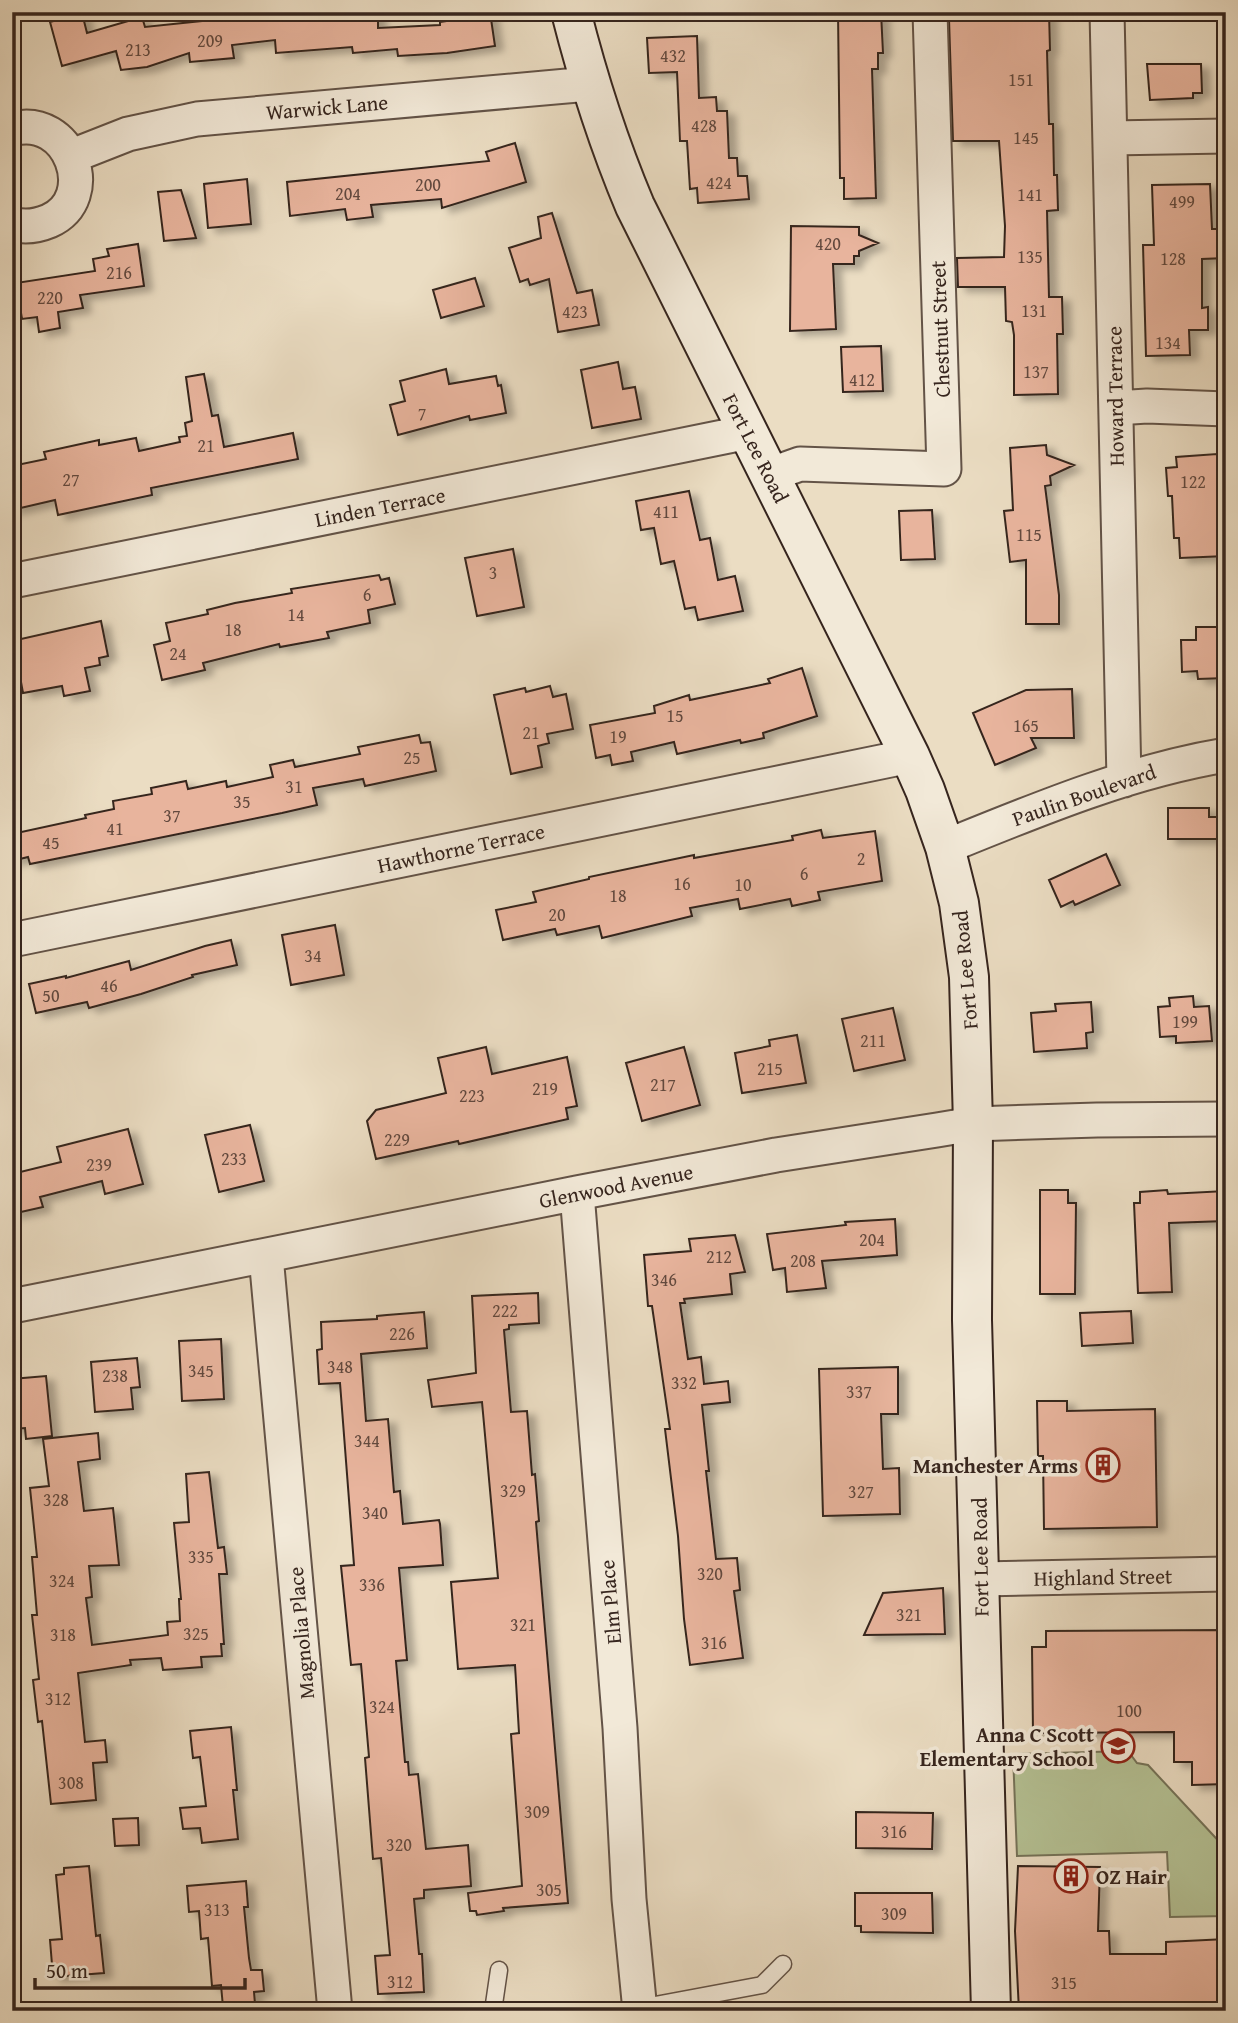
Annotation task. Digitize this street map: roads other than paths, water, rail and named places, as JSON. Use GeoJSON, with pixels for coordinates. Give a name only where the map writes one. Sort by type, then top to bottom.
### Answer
{"type":"FeatureCollection","features":[{"type":"Feature","properties":{"kind":"main road","name":"Fort Lee Road"},"geometry":{"type":"LineString","coordinates":[[571,12],[589,84],[609,145],[635,206],[910,756],[945,847],[959,903],[969,977],[973,1124],[972,1320],[991,2011]]}},
{"type":"Feature","properties":{"kind":"street","name":"Chestnut Street"},"geometry":{"type":"LineString","coordinates":[[769,475],[800,464],[944,469],[930,12]]}},
{"type":"Feature","properties":{"kind":"street","name":"Howard Terrace"},"geometry":{"type":"LineString","coordinates":[[1107,12],[1124,780]]}},
{"type":"Feature","properties":{"kind":"street","name":"Warwick Lane"},"geometry":{"type":"LineString","coordinates":[[72,156],[128,134],[197,119],[589,84]]}},
{"type":"Feature","properties":{"kind":"street"},"geometry":{"type":"LineString","coordinates":[[12,129],[20,126],[36,127],[51,133],[63,143],[72,156],[76,173],[74,190],[66,206],[54,218],[38,225],[20,227],[12,224]]}},
{"type":"Feature","properties":{"kind":"street"},"geometry":{"type":"LineString","coordinates":[[1110,138],[1226,136]]}},
{"type":"Feature","properties":{"kind":"street"},"geometry":{"type":"LineString","coordinates":[[1115,408],[1147,406],[1226,409]]}},
{"type":"Feature","properties":{"kind":"street","name":"Linden Terrace"},"geometry":{"type":"LineString","coordinates":[[12,581],[748,432]]}},
{"type":"Feature","properties":{"kind":"street","name":"Paulin Boulevard"},"geometry":{"type":"LineString","coordinates":[[945,847],[1000,824],[1124,780],[1179,763],[1226,755]]}},
{"type":"Feature","properties":{"kind":"street","name":"Hawthorne Terrace"},"geometry":{"type":"LineString","coordinates":[[12,940],[910,756]]}},
{"type":"Feature","properties":{"kind":"street","name":"Glenwood Avenue"},"geometry":{"type":"LineString","coordinates":[[12,1306],[776,1155],[973,1124],[1226,1119]]}},
{"type":"Feature","properties":{"kind":"street","name":"Elm Place"},"geometry":{"type":"LineString","coordinates":[[577,1193],[620,1728],[629,1899],[639,2010]]}},
{"type":"Feature","properties":{"kind":"street","name":"Magnolia Place"},"geometry":{"type":"LineString","coordinates":[[266,1256],[335,2011]]}},
{"type":"Feature","properties":{"kind":"street","name":"Highland Street"},"geometry":{"type":"LineString","coordinates":[[980,1579],[1226,1574]]}},
{"type":"Feature","properties":{"kind":"lane"},"geometry":{"type":"LineString","coordinates":[[639,2010],[762,1985],[783,1964]]}},
{"type":"Feature","properties":{"kind":"lane"},"geometry":{"type":"LineString","coordinates":[[494,2011],[499,1970]]}},
{"type":"Feature","properties":{"kind":"place","name":"Manchester Arms"},"geometry":{"type":"Point","coordinates":[1103,1465]}},
{"type":"Feature","properties":{"kind":"place","name":"Anna C Scott Elementary School"},"geometry":{"type":"Point","coordinates":[1118,1746]}},
{"type":"Feature","properties":{"kind":"place","name":"OZ Hair"},"geometry":{"type":"Point","coordinates":[1071,1876]}}]}
